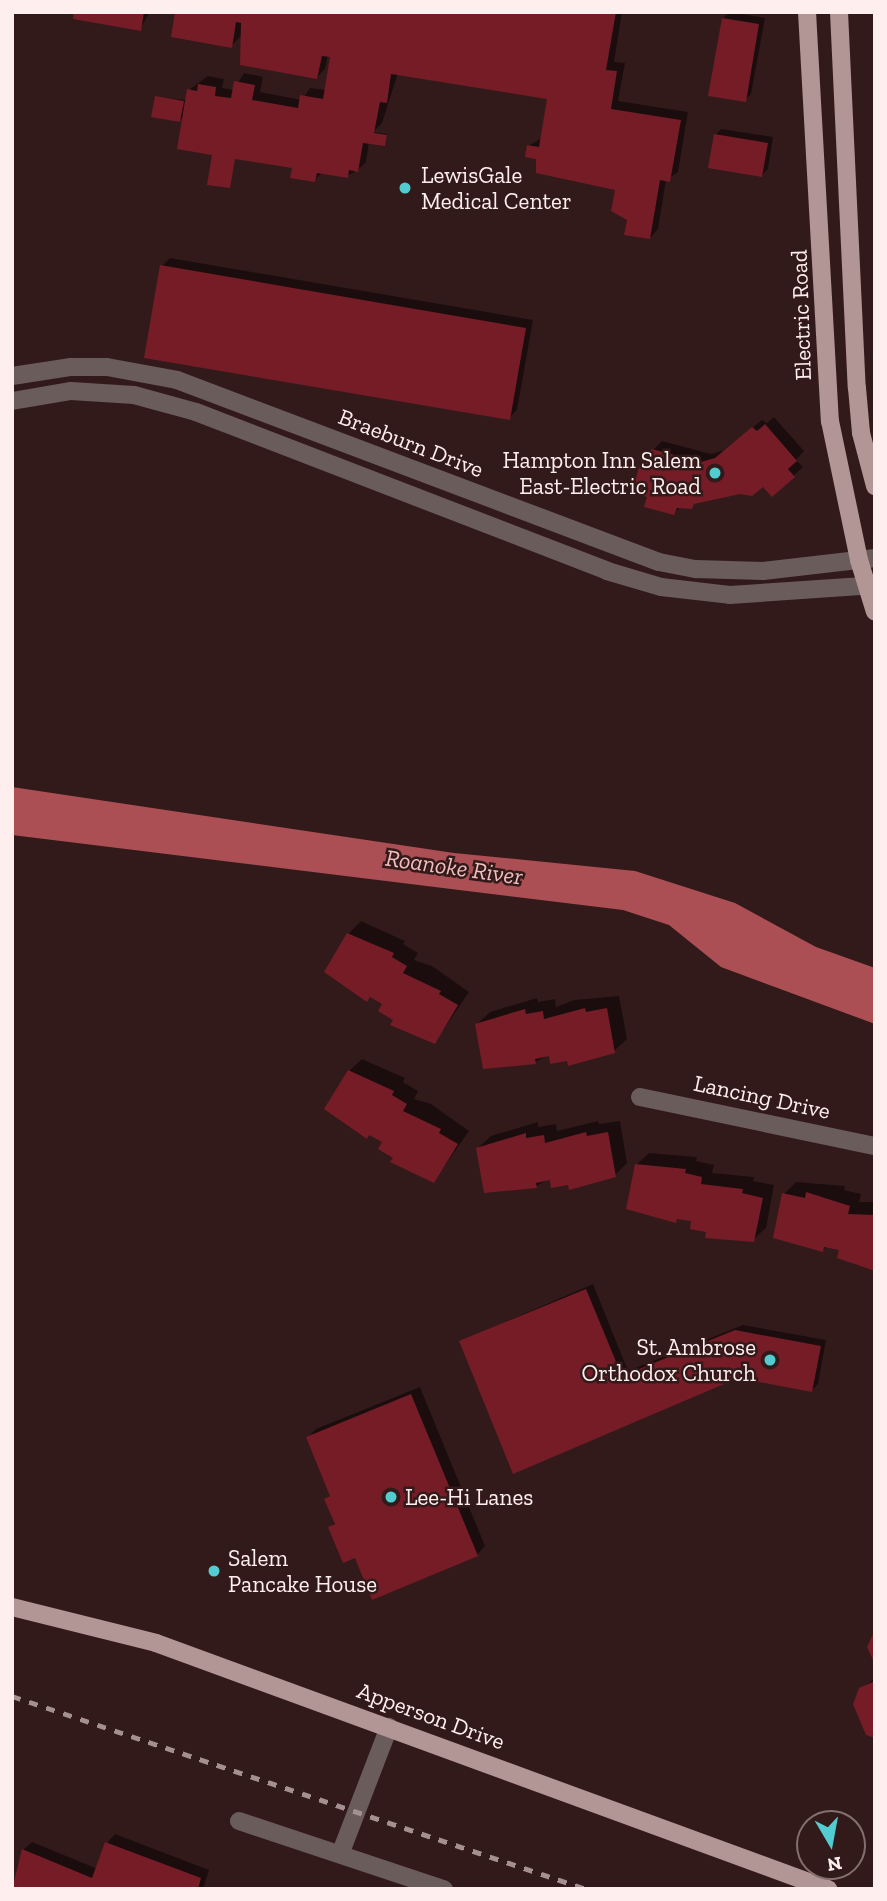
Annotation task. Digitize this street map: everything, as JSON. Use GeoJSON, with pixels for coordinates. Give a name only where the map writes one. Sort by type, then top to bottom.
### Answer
{"type":"FeatureCollection","features":[{"type":"Feature","properties":{"kind":"main road","name":"Electric Road"},"geometry":{"type":"LineString","coordinates":[[807,12],[830,421],[867,559],[875,612]]}},
{"type":"Feature","properties":{"kind":"main road"},"geometry":{"type":"LineString","coordinates":[[839,12],[857,388],[861,433],[875,486]]}},
{"type":"Feature","properties":{"kind":"main road","name":"Apperson Drive"},"geometry":{"type":"LineString","coordinates":[[12,1608],[156,1643],[828,1889]]}},
{"type":"Feature","properties":{"kind":"street","name":"Braeburn Drive"},"geometry":{"type":"LineString","coordinates":[[12,376],[72,367],[165,377],[659,562],[753,572],[815,568],[867,559]]}},
{"type":"Feature","properties":{"kind":"street","name":"Braeburn Drive"},"geometry":{"type":"LineString","coordinates":[[12,401],[71,391],[134,395],[196,412],[654,585],[730,595],[870,585]]}},
{"type":"Feature","properties":{"kind":"street"},"geometry":{"type":"LineString","coordinates":[[462,513],[472,494]]}},
{"type":"Feature","properties":{"kind":"street"},"geometry":{"type":"LineString","coordinates":[[654,585],[659,562]]}},
{"type":"Feature","properties":{"kind":"street","name":"Lancing Drive"},"geometry":{"type":"LineString","coordinates":[[640,1097],[875,1146]]}},
{"type":"Feature","properties":{"kind":"street"},"geometry":{"type":"LineString","coordinates":[[341,1852],[389,1727]]}},
{"type":"Feature","properties":{"kind":"street"},"geometry":{"type":"LineString","coordinates":[[239,1821],[341,1852],[444,1889]]}},
{"type":"Feature","properties":{"kind":"water","name":"Roanoke River"},"geometry":{"type":"Polygon","coordinates":[[[12,787],[454,853],[635,871],[735,903],[816,947],[875,968],[875,1024],[721,967],[669,925],[623,910],[12,835],[12,787]]]}},
{"type":"Feature","properties":{"kind":"building"},"geometry":{"type":"Polygon","coordinates":[[[74,12],[144,12],[141,31],[73,19],[74,12]]]}},
{"type":"Feature","properties":{"kind":"building"},"geometry":{"type":"Polygon","coordinates":[[[175,12],[616,12],[606,70],[617,71],[611,109],[681,120],[670,182],[660,180],[650,239],[624,235],[627,220],[611,211],[615,190],[536,173],[536,159],[525,157],[527,145],[539,147],[547,99],[391,74],[387,103],[380,102],[374,133],[387,135],[385,146],[363,143],[358,172],[349,170],[348,178],[317,173],[315,182],[290,178],[292,168],[235,159],[230,188],[207,185],[212,155],[177,149],[187,89],[197,91],[198,84],[216,87],[215,96],[231,98],[234,81],[255,85],[252,100],[298,108],[300,95],[323,99],[330,57],[322,56],[317,79],[240,65],[241,23],[236,22],[232,48],[171,37],[175,12]]]}},
{"type":"Feature","properties":{"kind":"building"},"geometry":{"type":"Polygon","coordinates":[[[722,18],[759,24],[746,102],[708,96],[722,18]]]}},
{"type":"Feature","properties":{"kind":"building"},"geometry":{"type":"Polygon","coordinates":[[[155,96],[184,101],[180,122],[151,117],[155,96]]]}},
{"type":"Feature","properties":{"kind":"building"},"geometry":{"type":"Polygon","coordinates":[[[714,134],[768,143],[762,177],[708,168],[714,134]]]}},
{"type":"Feature","properties":{"kind":"building"},"geometry":{"type":"Polygon","coordinates":[[[160,265],[526,328],[510,420],[144,358],[160,265]]]}},
{"type":"Feature","properties":{"kind":"building","name":"Hampton Inn Salem East-Electric Road"},"geometry":{"type":"Polygon","coordinates":[[[765,424],[797,461],[788,469],[795,477],[772,497],[763,487],[752,496],[740,494],[694,504],[692,509],[677,508],[674,515],[644,507],[647,497],[632,493],[641,460],[652,449],[701,462],[715,458],[752,427],[757,431],[765,424]]]}},
{"type":"Feature","properties":{"kind":"building"},"geometry":{"type":"Polygon","coordinates":[[[347,933],[394,953],[392,957],[407,966],[403,973],[441,991],[439,994],[458,1005],[435,1044],[390,1025],[393,1020],[378,1011],[382,1004],[370,997],[367,1002],[324,972],[347,933]]]}},
{"type":"Feature","properties":{"kind":"building"},"geometry":{"type":"Polygon","coordinates":[[[585,1008],[586,1012],[607,1008],[615,1053],[568,1066],[567,1061],[550,1064],[549,1056],[535,1059],[536,1064],[483,1069],[475,1024],[525,1009],[526,1014],[543,1011],[544,1019],[585,1008]]]}},
{"type":"Feature","properties":{"kind":"building"},"geometry":{"type":"Polygon","coordinates":[[[348,1070],[394,1091],[392,1095],[407,1104],[403,1111],[441,1129],[439,1133],[458,1144],[434,1183],[390,1162],[393,1158],[378,1149],[382,1142],[369,1135],[367,1139],[324,1109],[348,1070]]]}},
{"type":"Feature","properties":{"kind":"building"},"geometry":{"type":"Polygon","coordinates":[[[586,1132],[587,1136],[608,1132],[616,1177],[569,1190],[568,1185],[551,1188],[550,1180],[536,1183],[537,1188],[484,1193],[476,1148],[526,1133],[526,1138],[544,1135],[545,1143],[586,1132]]]}},
{"type":"Feature","properties":{"kind":"building"},"geometry":{"type":"Polygon","coordinates":[[[635,1164],[686,1169],[685,1173],[702,1177],[701,1184],[743,1189],[742,1193],[763,1198],[754,1242],[705,1238],[706,1232],[690,1229],[691,1221],[677,1219],[676,1223],[626,1209],[635,1164]]]}},
{"type":"Feature","properties":{"kind":"building"},"geometry":{"type":"Polygon","coordinates":[[[806,1192],[850,1206],[848,1214],[875,1215],[875,1271],[837,1258],[839,1250],[824,1247],[823,1252],[773,1238],[782,1193],[805,1198],[806,1192]]]}},
{"type":"Feature","properties":{"kind":"building"},"geometry":{"type":"Polygon","coordinates":[[[586,1289],[622,1376],[735,1330],[821,1346],[812,1392],[738,1378],[513,1474],[459,1341],[586,1289]]]}},
{"type":"Feature","properties":{"kind":"building","name":"Lee-Hi Lanes"},"geometry":{"type":"Polygon","coordinates":[[[411,1394],[478,1556],[372,1600],[355,1558],[343,1563],[328,1527],[335,1524],[324,1499],[330,1496],[306,1437],[411,1394]]]}},
{"type":"Feature","properties":{"kind":"building"},"geometry":{"type":"Polygon","coordinates":[[[875,1630],[875,1664],[867,1647],[875,1630]]]}},
{"type":"Feature","properties":{"kind":"building"},"geometry":{"type":"Polygon","coordinates":[[[875,1681],[875,1738],[866,1735],[853,1704],[859,1688],[875,1681]]]}},
{"type":"Feature","properties":{"kind":"building"},"geometry":{"type":"Polygon","coordinates":[[[105,1842],[201,1878],[198,1889],[12,1889],[22,1849],[92,1878],[105,1842]]]}},
{"type":"Feature","properties":{"kind":"railway"},"geometry":{"type":"LineString","coordinates":[[12,1696],[586,1889]]}},
{"type":"Feature","properties":{"kind":"place","name":"LewisGale Medical Center"},"geometry":{"type":"Point","coordinates":[405,188]}},
{"type":"Feature","properties":{"kind":"place","name":"Hampton Inn Salem East-Electric Road"},"geometry":{"type":"Point","coordinates":[715,473]}},
{"type":"Feature","properties":{"kind":"place","name":"St. Ambrose Orthodox Church"},"geometry":{"type":"Point","coordinates":[770,1360]}},
{"type":"Feature","properties":{"kind":"place","name":"Lee-Hi Lanes"},"geometry":{"type":"Point","coordinates":[391,1497]}},
{"type":"Feature","properties":{"kind":"place","name":"Salem Pancake House"},"geometry":{"type":"Point","coordinates":[214,1571]}}]}
